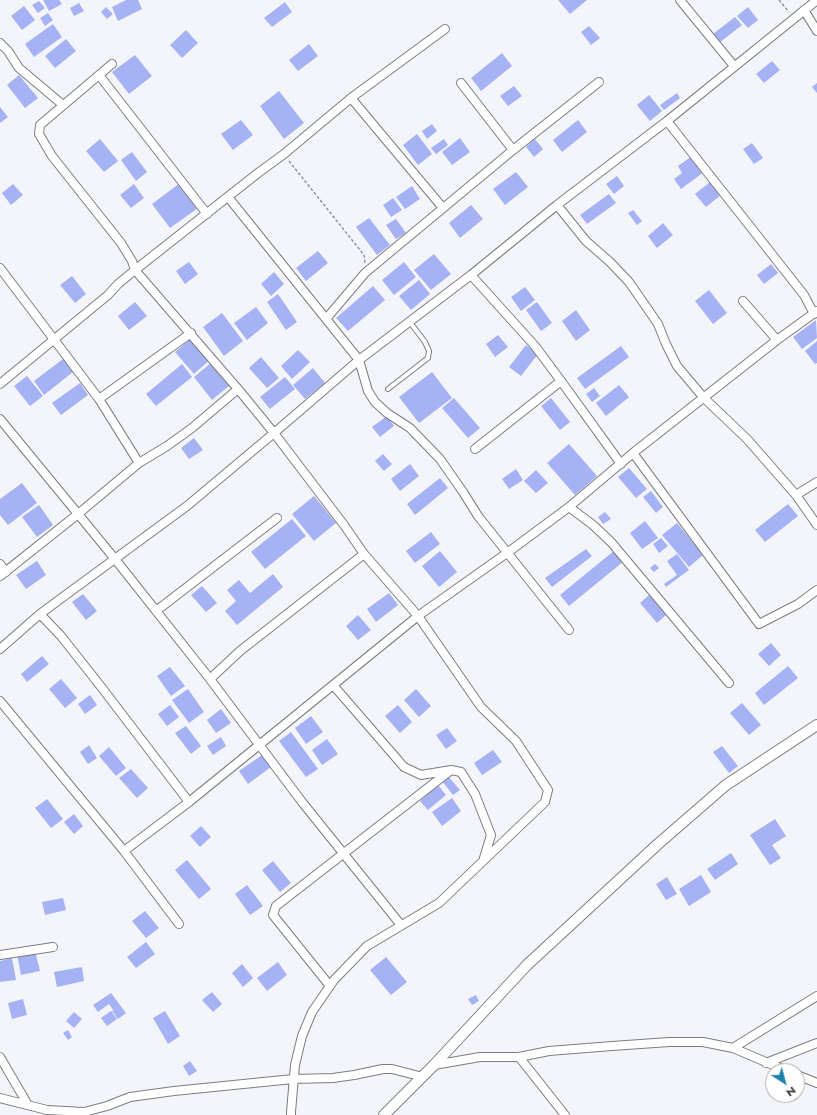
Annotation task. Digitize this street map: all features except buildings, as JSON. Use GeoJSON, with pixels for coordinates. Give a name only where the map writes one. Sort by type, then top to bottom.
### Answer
{"type":"FeatureCollection","features":[{"type":"Feature","properties":{"kind":"street"},"geometry":{"type":"LineString","coordinates":[[680,0],[734,66]]}},
{"type":"Feature","properties":{"kind":"street"},"geometry":{"type":"LineString","coordinates":[[0,649],[40,614],[187,506],[360,360],[471,275],[557,204],[668,122],[734,66],[817,0]]}},
{"type":"Feature","properties":{"kind":"street"},"geometry":{"type":"LineString","coordinates":[[804,10],[817,31]]}},
{"type":"Feature","properties":{"kind":"street"},"geometry":{"type":"LineString","coordinates":[[0,384],[108,295],[118,284],[135,270],[284,154],[350,98],[445,29]]}},
{"type":"Feature","properties":{"kind":"street"},"geometry":{"type":"LineString","coordinates":[[0,44],[8,51],[19,68],[63,105]]}},
{"type":"Feature","properties":{"kind":"street"},"geometry":{"type":"LineString","coordinates":[[112,64],[40,124],[39,134],[52,156],[121,243],[132,261],[135,270],[191,333],[274,433],[344,525],[364,554],[418,616],[481,707],[516,742],[548,790],[544,802],[439,903],[367,946],[330,986],[312,1012],[302,1036],[293,1079],[291,1115]]}},
{"type":"Feature","properties":{"kind":"street"},"geometry":{"type":"LineString","coordinates":[[99,75],[207,214]]}},
{"type":"Feature","properties":{"kind":"street"},"geometry":{"type":"LineString","coordinates":[[326,319],[365,273],[513,150],[599,82]]}},
{"type":"Feature","properties":{"kind":"street"},"geometry":{"type":"LineString","coordinates":[[461,83],[513,150]]}},
{"type":"Feature","properties":{"kind":"street"},"geometry":{"type":"LineString","coordinates":[[350,98],[443,208]]}},
{"type":"Feature","properties":{"kind":"street"},"geometry":{"type":"LineString","coordinates":[[124,850],[189,802],[418,616],[507,553],[568,507],[633,453],[815,312],[804,295],[668,122]]}},
{"type":"Feature","properties":{"kind":"street"},"geometry":{"type":"LineString","coordinates":[[228,197],[360,360],[368,391],[375,402],[387,414],[410,428],[440,459],[478,516],[569,630]]}},
{"type":"Feature","properties":{"kind":"street"},"geometry":{"type":"LineString","coordinates":[[557,204],[586,241],[610,262],[629,282],[658,324],[677,366],[704,398],[747,439],[796,495],[817,525]]}},
{"type":"Feature","properties":{"kind":"street"},"geometry":{"type":"LineString","coordinates":[[0,268],[99,400],[139,462]]}},
{"type":"Feature","properties":{"kind":"street"},"geometry":{"type":"LineString","coordinates":[[471,275],[534,346],[562,381],[621,464]]}},
{"type":"Feature","properties":{"kind":"street"},"geometry":{"type":"LineString","coordinates":[[743,300],[777,340]]}},
{"type":"Feature","properties":{"kind":"street"},"geometry":{"type":"LineString","coordinates":[[99,400],[191,333]]}},
{"type":"Feature","properties":{"kind":"street"},"geometry":{"type":"LineString","coordinates":[[475,449],[562,381]]}},
{"type":"Feature","properties":{"kind":"street"},"geometry":{"type":"LineString","coordinates":[[0,564],[3,574],[78,514],[139,462],[167,446],[192,428],[238,389]]}},
{"type":"Feature","properties":{"kind":"street"},"geometry":{"type":"LineString","coordinates":[[0,419],[115,559],[401,925]]}},
{"type":"Feature","properties":{"kind":"street"},"geometry":{"type":"LineString","coordinates":[[633,453],[759,624],[798,604],[817,590]]}},
{"type":"Feature","properties":{"kind":"street"},"geometry":{"type":"LineString","coordinates":[[796,495],[817,482]]}},
{"type":"Feature","properties":{"kind":"street"},"geometry":{"type":"LineString","coordinates":[[568,507],[593,525],[611,542],[729,683]]}},
{"type":"Feature","properties":{"kind":"street"},"geometry":{"type":"LineString","coordinates":[[156,611],[277,518]]}},
{"type":"Feature","properties":{"kind":"street"},"geometry":{"type":"LineString","coordinates":[[210,679],[240,651],[364,554]]}},
{"type":"Feature","properties":{"kind":"street"},"geometry":{"type":"LineString","coordinates":[[40,614],[61,636],[93,676],[189,802]]}},
{"type":"Feature","properties":{"kind":"street"},"geometry":{"type":"LineString","coordinates":[[333,685],[404,767],[421,775],[451,770],[461,772],[475,794],[491,835],[484,859]]}},
{"type":"Feature","properties":{"kind":"street"},"geometry":{"type":"LineString","coordinates":[[0,701],[124,850],[179,924]]}},
{"type":"Feature","properties":{"kind":"street"},"geometry":{"type":"LineString","coordinates":[[384,1115],[434,1065],[527,965],[658,844],[726,786],[817,725]]}},
{"type":"Feature","properties":{"kind":"street"},"geometry":{"type":"LineString","coordinates":[[330,986],[273,915],[276,906],[451,770]]}},
{"type":"Feature","properties":{"kind":"street"},"geometry":{"type":"LineString","coordinates":[[0,955],[53,947]]}},
{"type":"Feature","properties":{"kind":"street"},"geometry":{"type":"LineString","coordinates":[[733,1048],[817,996]]}},
{"type":"Feature","properties":{"kind":"street"},"geometry":{"type":"LineString","coordinates":[[434,1065],[480,1058],[519,1057],[548,1051],[669,1042],[703,1042],[733,1048],[766,1062],[817,1043]]}},
{"type":"Feature","properties":{"kind":"street"},"geometry":{"type":"LineString","coordinates":[[0,1057],[28,1105]]}},
{"type":"Feature","properties":{"kind":"street"},"geometry":{"type":"LineString","coordinates":[[519,1057],[565,1115]]}},
{"type":"Feature","properties":{"kind":"street"},"geometry":{"type":"LineString","coordinates":[[0,1098],[47,1110],[84,1112],[107,1106],[130,1097],[174,1091],[293,1079],[333,1078],[392,1069],[423,1076]]}},
{"type":"Feature","properties":{"kind":"street"},"geometry":{"type":"LineString","coordinates":[[805,1079],[817,1084]]}},
{"type":"Feature","properties":{"kind":"lane"},"geometry":{"type":"LineString","coordinates":[[388,389],[428,358],[429,351],[425,342],[409,321]]}},
{"type":"Feature","properties":{"kind":"path"},"geometry":{"type":"LineString","coordinates":[[779,0],[794,18]]}},
{"type":"Feature","properties":{"kind":"path"},"geometry":{"type":"LineString","coordinates":[[284,154],[364,255],[365,273]]}}]}
